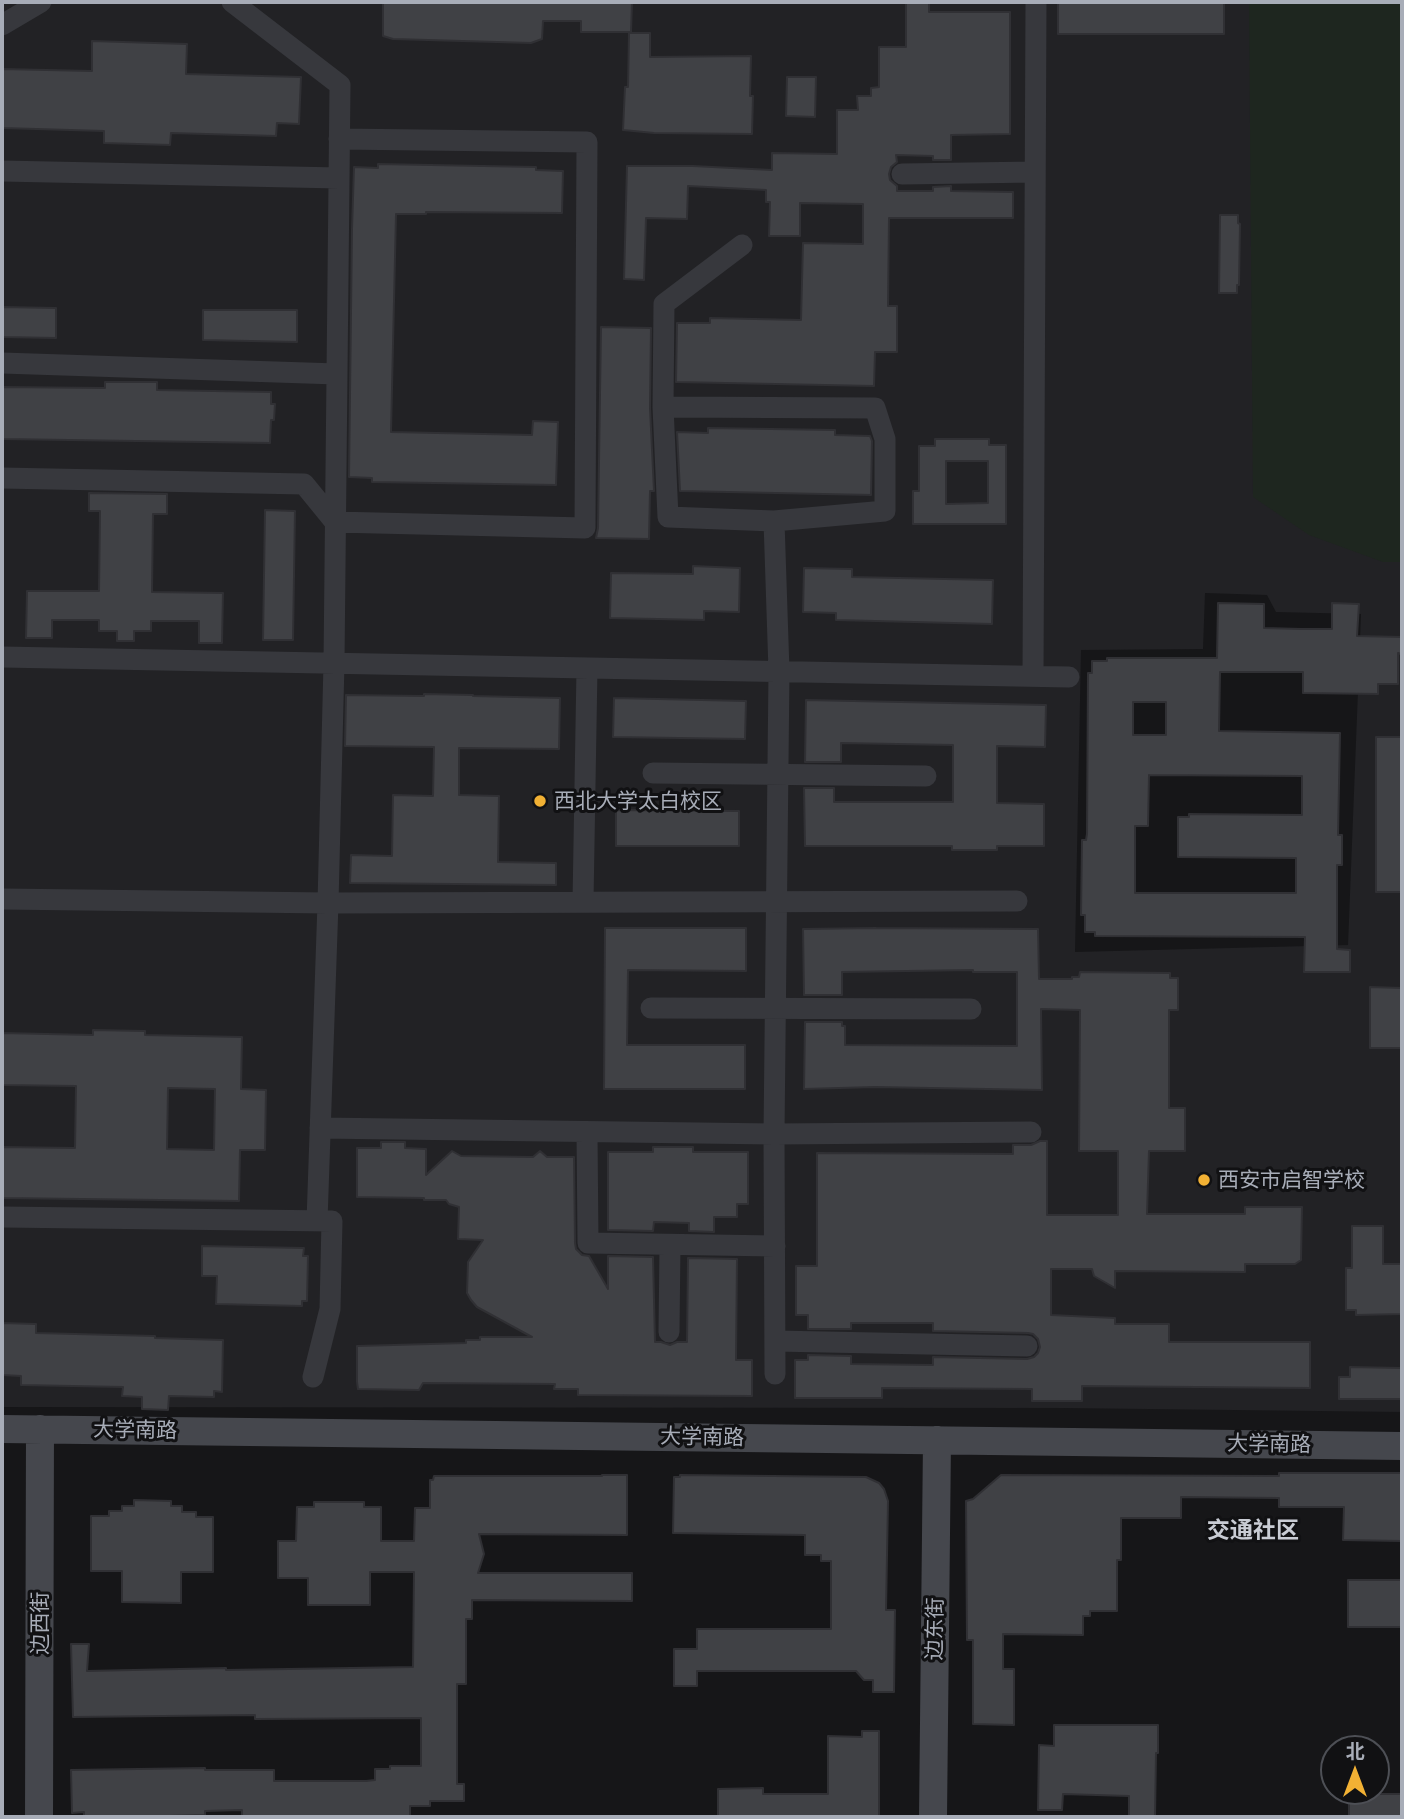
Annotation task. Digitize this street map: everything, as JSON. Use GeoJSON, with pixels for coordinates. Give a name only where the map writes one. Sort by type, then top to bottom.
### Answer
{"type":"FeatureCollection","features":[{"type":"Feature","properties":{"kind":"street"},"geometry":{"type":"LineString","coordinates":[[2,25],[41,2]]}},
{"type":"Feature","properties":{"kind":"street"},"geometry":{"type":"LineString","coordinates":[[232,2],[340,85],[334,663],[317,1221]]}},
{"type":"Feature","properties":{"kind":"street"},"geometry":{"type":"LineString","coordinates":[[1033,676],[1036,2]]}},
{"type":"Feature","properties":{"kind":"street"},"geometry":{"type":"LineString","coordinates":[[2,478],[304,484],[335,522],[585,528],[587,142],[339,139]]}},
{"type":"Feature","properties":{"kind":"street"},"geometry":{"type":"LineString","coordinates":[[2,171],[339,178]]}},
{"type":"Feature","properties":{"kind":"street"},"geometry":{"type":"LineString","coordinates":[[902,174],[1035,172]]}},
{"type":"Feature","properties":{"kind":"street"},"geometry":{"type":"LineString","coordinates":[[663,407],[875,408],[885,439],[885,511],[774,521],[668,517],[663,407],[664,304],[743,245]]}},
{"type":"Feature","properties":{"kind":"street"},"geometry":{"type":"LineString","coordinates":[[2,363],[337,374]]}},
{"type":"Feature","properties":{"kind":"street"},"geometry":{"type":"LineString","coordinates":[[774,521],[779,671],[774,1134],[775,1374]]}},
{"type":"Feature","properties":{"kind":"street"},"geometry":{"type":"LineString","coordinates":[[2,657],[1069,677]]}},
{"type":"Feature","properties":{"kind":"street"},"geometry":{"type":"LineString","coordinates":[[583,902],[587,668]]}},
{"type":"Feature","properties":{"kind":"street"},"geometry":{"type":"LineString","coordinates":[[653,773],[926,776]]}},
{"type":"Feature","properties":{"kind":"street"},"geometry":{"type":"LineString","coordinates":[[2,899],[328,903],[1017,901]]}},
{"type":"Feature","properties":{"kind":"street"},"geometry":{"type":"LineString","coordinates":[[651,1008],[971,1009]]}},
{"type":"Feature","properties":{"kind":"street"},"geometry":{"type":"LineString","coordinates":[[320,1128],[774,1134],[1031,1132]]}},
{"type":"Feature","properties":{"kind":"street"},"geometry":{"type":"LineString","coordinates":[[587,1132],[588,1243],[775,1246]]}},
{"type":"Feature","properties":{"kind":"street"},"geometry":{"type":"LineString","coordinates":[[2,1217],[332,1221],[330,1309],[313,1377]]}},
{"type":"Feature","properties":{"kind":"street"},"geometry":{"type":"LineString","coordinates":[[669,1332],[670,1245]]}},
{"type":"Feature","properties":{"kind":"street"},"geometry":{"type":"LineString","coordinates":[[775,1341],[1027,1346]]}},
{"type":"Feature","properties":{"kind":"street","name":"大学南路"},"geometry":{"type":"LineString","coordinates":[[2,1429],[1402,1446]]}},
{"type":"Feature","properties":{"kind":"street","name":"边西街"},"geometry":{"type":"LineString","coordinates":[[39,1817],[40,1429]]}},
{"type":"Feature","properties":{"kind":"street","name":"边东街"},"geometry":{"type":"LineString","coordinates":[[933,1817],[937,1440]]}},
{"type":"Feature","properties":{"kind":"shaded area","name":"西北大学太白校区"},"geometry":{"type":"Polygon","coordinates":[[[2,2],[1402,2],[1402,1412],[1063,1408],[2,1407],[2,2]],[[1205,593],[1203,649],[1081,650],[1075,952],[1348,945],[1361,614],[1276,612],[1267,595],[1205,593]]]}},
{"type":"Feature","properties":{"kind":"shaded area"},"geometry":{"type":"Polygon","coordinates":[[[1402,2],[1402,562],[1383,562],[1309,535],[1253,497],[1249,3],[1402,2]]]}},
{"type":"Feature","properties":{"kind":"building"},"geometry":{"type":"Polygon","coordinates":[[[383,2],[632,2],[631,32],[581,32],[581,21],[543,21],[542,39],[531,43],[393,39],[383,36],[383,2]]]}},
{"type":"Feature","properties":{"kind":"building"},"geometry":{"type":"Polygon","coordinates":[[[906,2],[929,2],[929,12],[1010,12],[1010,134],[951,135],[951,160],[933,160],[933,156],[896,155],[897,162],[891,167],[890,180],[897,186],[897,191],[933,191],[933,187],[951,186],[951,191],[1013,192],[1013,218],[889,218],[888,306],[897,306],[897,352],[875,352],[874,386],[676,382],[677,323],[710,323],[710,318],[801,320],[803,243],[863,244],[863,204],[800,203],[800,236],[769,236],[770,202],[766,202],[766,190],[688,186],[687,219],[646,218],[644,280],[624,279],[627,166],[772,170],[772,153],[837,154],[837,110],[858,110],[857,96],[871,96],[871,88],[879,87],[879,47],[906,47],[906,2]]]}},
{"type":"Feature","properties":{"kind":"building"},"geometry":{"type":"Polygon","coordinates":[[[1058,2],[1224,2],[1224,34],[1058,34],[1058,2]]]}},
{"type":"Feature","properties":{"kind":"building"},"geometry":{"type":"Polygon","coordinates":[[[629,33],[650,33],[650,57],[751,56],[752,134],[623,130],[625,87],[628,87],[629,33]]]}},
{"type":"Feature","properties":{"kind":"building"},"geometry":{"type":"Polygon","coordinates":[[[92,41],[187,44],[186,74],[301,77],[299,124],[277,123],[276,136],[171,133],[170,145],[104,143],[104,131],[2,128],[2,69],[92,71],[92,41]]]}},
{"type":"Feature","properties":{"kind":"building"},"geometry":{"type":"Polygon","coordinates":[[[787,77],[816,77],[815,117],[786,116],[787,77]]]}},
{"type":"Feature","properties":{"kind":"building"},"geometry":{"type":"Polygon","coordinates":[[[378,164],[536,167],[536,170],[563,171],[562,213],[396,214],[391,432],[532,435],[533,421],[558,422],[556,485],[372,482],[372,478],[349,477],[354,167],[378,168],[378,164]]]}},
{"type":"Feature","properties":{"kind":"building"},"geometry":{"type":"Polygon","coordinates":[[[1220,215],[1238,215],[1240,224],[1237,293],[1219,293],[1220,215]]]}},
{"type":"Feature","properties":{"kind":"building"},"geometry":{"type":"Polygon","coordinates":[[[2,307],[56,308],[56,338],[2,337],[2,307]]]}},
{"type":"Feature","properties":{"kind":"building"},"geometry":{"type":"Polygon","coordinates":[[[203,310],[297,310],[297,342],[203,340],[203,310]]]}},
{"type":"Feature","properties":{"kind":"building"},"geometry":{"type":"Polygon","coordinates":[[[601,327],[651,328],[650,408],[654,491],[650,491],[649,539],[596,538],[601,327]]]}},
{"type":"Feature","properties":{"kind":"building"},"geometry":{"type":"Polygon","coordinates":[[[105,382],[157,382],[157,390],[271,392],[271,404],[275,404],[270,443],[2,439],[2,387],[105,388],[105,382]]]}},
{"type":"Feature","properties":{"kind":"building"},"geometry":{"type":"Polygon","coordinates":[[[708,428],[835,430],[835,435],[870,436],[871,495],[680,491],[677,432],[708,433],[708,428]]]}},
{"type":"Feature","properties":{"kind":"building"},"geometry":{"type":"Polygon","coordinates":[[[935,439],[989,439],[989,445],[1006,445],[1006,524],[913,524],[913,491],[919,491],[919,446],[935,446],[935,439]],[[946,461],[946,504],[988,503],[988,461],[946,461]]]}},
{"type":"Feature","properties":{"kind":"building"},"geometry":{"type":"Polygon","coordinates":[[[89,493],[167,494],[167,514],[153,514],[152,592],[223,593],[222,643],[199,643],[199,621],[151,621],[151,631],[134,631],[134,641],[117,641],[117,631],[99,631],[99,620],[52,620],[52,638],[26,638],[27,591],[99,591],[100,511],[89,511],[89,493]]]}},
{"type":"Feature","properties":{"kind":"building"},"geometry":{"type":"Polygon","coordinates":[[[265,510],[295,511],[293,640],[263,640],[265,510]]]}},
{"type":"Feature","properties":{"kind":"building"},"geometry":{"type":"Polygon","coordinates":[[[693,566],[740,568],[739,612],[704,611],[704,620],[610,618],[611,573],[693,574],[693,566]]]}},
{"type":"Feature","properties":{"kind":"building"},"geometry":{"type":"Polygon","coordinates":[[[804,568],[852,569],[852,577],[993,580],[992,624],[836,620],[836,613],[803,612],[804,568]]]}},
{"type":"Feature","properties":{"kind":"building"},"geometry":{"type":"Polygon","coordinates":[[[1218,603],[1264,604],[1264,628],[1301,629],[1332,629],[1332,603],[1359,604],[1357,636],[1402,637],[1402,654],[1398,653],[1398,684],[1378,684],[1378,694],[1303,693],[1303,672],[1220,672],[1219,731],[1340,733],[1338,835],[1342,835],[1342,865],[1337,865],[1337,949],[1350,950],[1350,972],[1304,972],[1305,937],[1095,936],[1095,932],[1085,932],[1085,915],[1081,915],[1082,840],[1086,840],[1087,834],[1088,673],[1092,673],[1092,661],[1107,661],[1107,658],[1217,658],[1218,603]],[[1133,702],[1133,735],[1166,735],[1166,702],[1133,702]],[[1149,775],[1148,826],[1135,826],[1135,893],[1296,893],[1296,858],[1178,857],[1178,817],[1189,817],[1189,814],[1302,815],[1302,776],[1149,775]]]}},
{"type":"Feature","properties":{"kind":"building"},"geometry":{"type":"Polygon","coordinates":[[[346,695],[560,698],[559,749],[459,748],[459,795],[499,796],[498,862],[556,863],[556,885],[350,883],[351,855],[392,856],[393,795],[433,796],[434,747],[345,746],[346,695]]]}},
{"type":"Feature","properties":{"kind":"building"},"geometry":{"type":"Polygon","coordinates":[[[614,698],[746,701],[745,739],[613,737],[614,698]]]}},
{"type":"Feature","properties":{"kind":"building"},"geometry":{"type":"Polygon","coordinates":[[[806,700],[1046,705],[1045,747],[997,746],[997,803],[1044,804],[1044,846],[952,850],[952,846],[805,846],[804,788],[834,788],[834,802],[953,802],[953,745],[841,743],[841,762],[805,762],[806,700]]]}},
{"type":"Feature","properties":{"kind":"building"},"geometry":{"type":"Polygon","coordinates":[[[1376,737],[1402,737],[1402,892],[1376,892],[1376,737]]]}},
{"type":"Feature","properties":{"kind":"building"},"geometry":{"type":"Polygon","coordinates":[[[616,810],[739,811],[739,846],[616,846],[616,810]]]}},
{"type":"Feature","properties":{"kind":"building"},"geometry":{"type":"Polygon","coordinates":[[[605,928],[746,928],[746,971],[628,970],[627,1045],[745,1045],[745,1089],[604,1089],[605,928]]]}},
{"type":"Feature","properties":{"kind":"building"},"geometry":{"type":"Polygon","coordinates":[[[803,929],[1038,929],[1039,979],[1072,979],[1079,977],[1080,972],[1170,973],[1170,978],[1178,978],[1178,1010],[1169,1010],[1169,1108],[1185,1108],[1185,1151],[1149,1151],[1147,1214],[1245,1214],[1245,1207],[1302,1207],[1301,1260],[1295,1264],[1245,1264],[1245,1272],[1115,1271],[1115,1288],[1094,1276],[1092,1269],[1051,1269],[1051,1315],[1115,1318],[1115,1324],[1169,1324],[1169,1342],[1310,1342],[1310,1388],[1082,1386],[1082,1401],[1032,1401],[1032,1389],[882,1388],[882,1398],[795,1398],[795,1360],[808,1360],[808,1355],[851,1356],[851,1364],[933,1365],[933,1357],[1027,1359],[1034,1357],[1040,1347],[1033,1334],[933,1331],[933,1323],[851,1323],[851,1329],[808,1329],[808,1315],[796,1315],[796,1266],[817,1266],[817,1153],[1013,1154],[1013,1145],[1031,1145],[1047,1141],[1047,1215],[1118,1215],[1118,1151],[1079,1151],[1080,1010],[1041,1009],[1042,1090],[875,1087],[804,1089],[805,1022],[842,1022],[842,1026],[845,1026],[845,1045],[1017,1046],[1017,972],[842,972],[842,995],[804,995],[803,929]]]}},
{"type":"Feature","properties":{"kind":"building"},"geometry":{"type":"Polygon","coordinates":[[[1370,987],[1402,988],[1402,1048],[1370,1048],[1370,987]]]}},
{"type":"Feature","properties":{"kind":"building"},"geometry":{"type":"Polygon","coordinates":[[[93,1030],[145,1031],[145,1035],[242,1037],[241,1089],[266,1090],[265,1150],[240,1150],[239,1201],[2,1198],[2,1147],[75,1148],[76,1086],[2,1085],[2,1033],[93,1035],[93,1030]],[[168,1088],[167,1149],[214,1150],[215,1089],[168,1088]]]}},
{"type":"Feature","properties":{"kind":"building"},"geometry":{"type":"Polygon","coordinates":[[[381,1142],[405,1142],[405,1148],[426,1149],[426,1175],[452,1151],[461,1156],[533,1157],[540,1151],[547,1157],[574,1157],[576,1249],[582,1255],[589,1256],[608,1289],[608,1256],[653,1257],[655,1342],[670,1345],[687,1342],[688,1258],[737,1259],[736,1360],[752,1360],[752,1396],[578,1395],[578,1389],[554,1389],[555,1384],[423,1383],[419,1390],[358,1389],[357,1346],[466,1343],[466,1340],[480,1340],[480,1337],[532,1337],[477,1307],[467,1293],[468,1262],[483,1240],[458,1239],[459,1207],[446,1200],[357,1197],[357,1148],[381,1148],[381,1142]]]}},
{"type":"Feature","properties":{"kind":"building"},"geometry":{"type":"Polygon","coordinates":[[[653,1147],[693,1147],[693,1152],[748,1152],[748,1204],[737,1204],[737,1217],[714,1217],[714,1232],[689,1231],[689,1223],[654,1222],[653,1231],[608,1230],[608,1152],[653,1152],[653,1147]]]}},
{"type":"Feature","properties":{"kind":"building"},"geometry":{"type":"Polygon","coordinates":[[[1352,1226],[1383,1226],[1383,1264],[1402,1264],[1402,1314],[1356,1315],[1356,1310],[1346,1310],[1346,1268],[1352,1268],[1352,1226]]]}},
{"type":"Feature","properties":{"kind":"building"},"geometry":{"type":"Polygon","coordinates":[[[202,1246],[304,1248],[303,1256],[308,1256],[307,1301],[302,1301],[302,1306],[216,1304],[217,1276],[202,1276],[202,1246]]]}},
{"type":"Feature","properties":{"kind":"building"},"geometry":{"type":"Polygon","coordinates":[[[2,1323],[36,1324],[36,1333],[223,1340],[222,1392],[214,1391],[214,1397],[169,1396],[168,1410],[142,1409],[142,1397],[122,1396],[123,1387],[21,1385],[21,1376],[2,1375],[2,1323]]]}},
{"type":"Feature","properties":{"kind":"building"},"geometry":{"type":"Polygon","coordinates":[[[1350,1367],[1402,1368],[1402,1399],[1339,1399],[1339,1377],[1350,1377],[1350,1367]]]}},
{"type":"Feature","properties":{"kind":"building"},"geometry":{"type":"Polygon","coordinates":[[[1279,1473],[1402,1473],[1402,1541],[1343,1540],[1344,1507],[1279,1507],[1279,1498],[1181,1497],[1181,1518],[1121,1518],[1121,1560],[1117,1560],[1117,1611],[1090,1611],[1090,1616],[1083,1616],[1083,1635],[1003,1634],[1003,1669],[1014,1669],[1014,1725],[973,1724],[973,1640],[967,1640],[966,1501],[973,1499],[1001,1475],[1279,1476],[1279,1473]]]}},
{"type":"Feature","properties":{"kind":"building"},"geometry":{"type":"Polygon","coordinates":[[[627,1475],[627,1535],[479,1534],[484,1554],[478,1573],[632,1573],[632,1601],[472,1600],[472,1619],[466,1619],[466,1684],[457,1684],[457,1784],[464,1784],[464,1801],[430,1801],[430,1806],[410,1806],[410,1817],[242,1817],[242,1810],[205,1811],[205,1815],[133,1817],[84,1817],[84,1812],[72,1813],[71,1770],[274,1770],[274,1781],[366,1781],[375,1780],[375,1769],[421,1766],[421,1718],[255,1719],[255,1715],[73,1717],[71,1644],[89,1644],[87,1671],[413,1667],[414,1572],[370,1572],[370,1605],[308,1605],[308,1578],[278,1578],[278,1541],[296,1541],[297,1507],[314,1507],[314,1502],[364,1502],[364,1507],[381,1507],[381,1541],[414,1541],[415,1508],[430,1508],[430,1480],[433,1480],[434,1476],[627,1475]]]}},
{"type":"Feature","properties":{"kind":"building"},"geometry":{"type":"Polygon","coordinates":[[[674,1477],[866,1477],[879,1483],[888,1501],[886,1610],[895,1610],[894,1692],[873,1692],[873,1680],[864,1680],[856,1671],[697,1671],[697,1686],[674,1686],[674,1649],[697,1649],[697,1629],[831,1629],[831,1561],[821,1561],[821,1555],[805,1555],[805,1535],[673,1533],[674,1477]]]}},
{"type":"Feature","properties":{"kind":"building"},"geometry":{"type":"Polygon","coordinates":[[[134,1500],[171,1501],[171,1506],[182,1506],[182,1512],[196,1512],[196,1517],[213,1517],[213,1572],[181,1572],[181,1603],[122,1602],[122,1571],[91,1571],[91,1516],[109,1516],[109,1511],[122,1511],[122,1506],[134,1506],[134,1500]]]}},
{"type":"Feature","properties":{"kind":"building"},"geometry":{"type":"Polygon","coordinates":[[[1348,1580],[1402,1580],[1402,1627],[1348,1627],[1348,1580]]]}},
{"type":"Feature","properties":{"kind":"building"},"geometry":{"type":"Polygon","coordinates":[[[1054,1725],[1158,1725],[1155,1817],[1129,1817],[1129,1796],[1063,1794],[1062,1810],[1038,1810],[1039,1745],[1054,1746],[1054,1725]]]}},
{"type":"Feature","properties":{"kind":"building"},"geometry":{"type":"Polygon","coordinates":[[[862,1731],[879,1731],[879,1817],[718,1817],[718,1789],[763,1788],[763,1794],[828,1794],[828,1736],[862,1737],[862,1731]]]}},
{"type":"Feature","properties":{"kind":"building"},"geometry":{"type":"Polygon","coordinates":[[[1390,1794],[1402,1794],[1402,1817],[1349,1817],[1349,1805],[1390,1805],[1390,1794]]]}},
{"type":"Feature","properties":{"kind":"place","name":"西北大学太白校区"},"geometry":{"type":"Point","coordinates":[540,801]}},
{"type":"Feature","properties":{"kind":"place","name":"西安市启智学校"},"geometry":{"type":"Point","coordinates":[1204,1180]}},
{"type":"Feature","properties":{"kind":"district","name":"交通社区"},"geometry":{"type":"Point","coordinates":[1253,1531]}}]}
